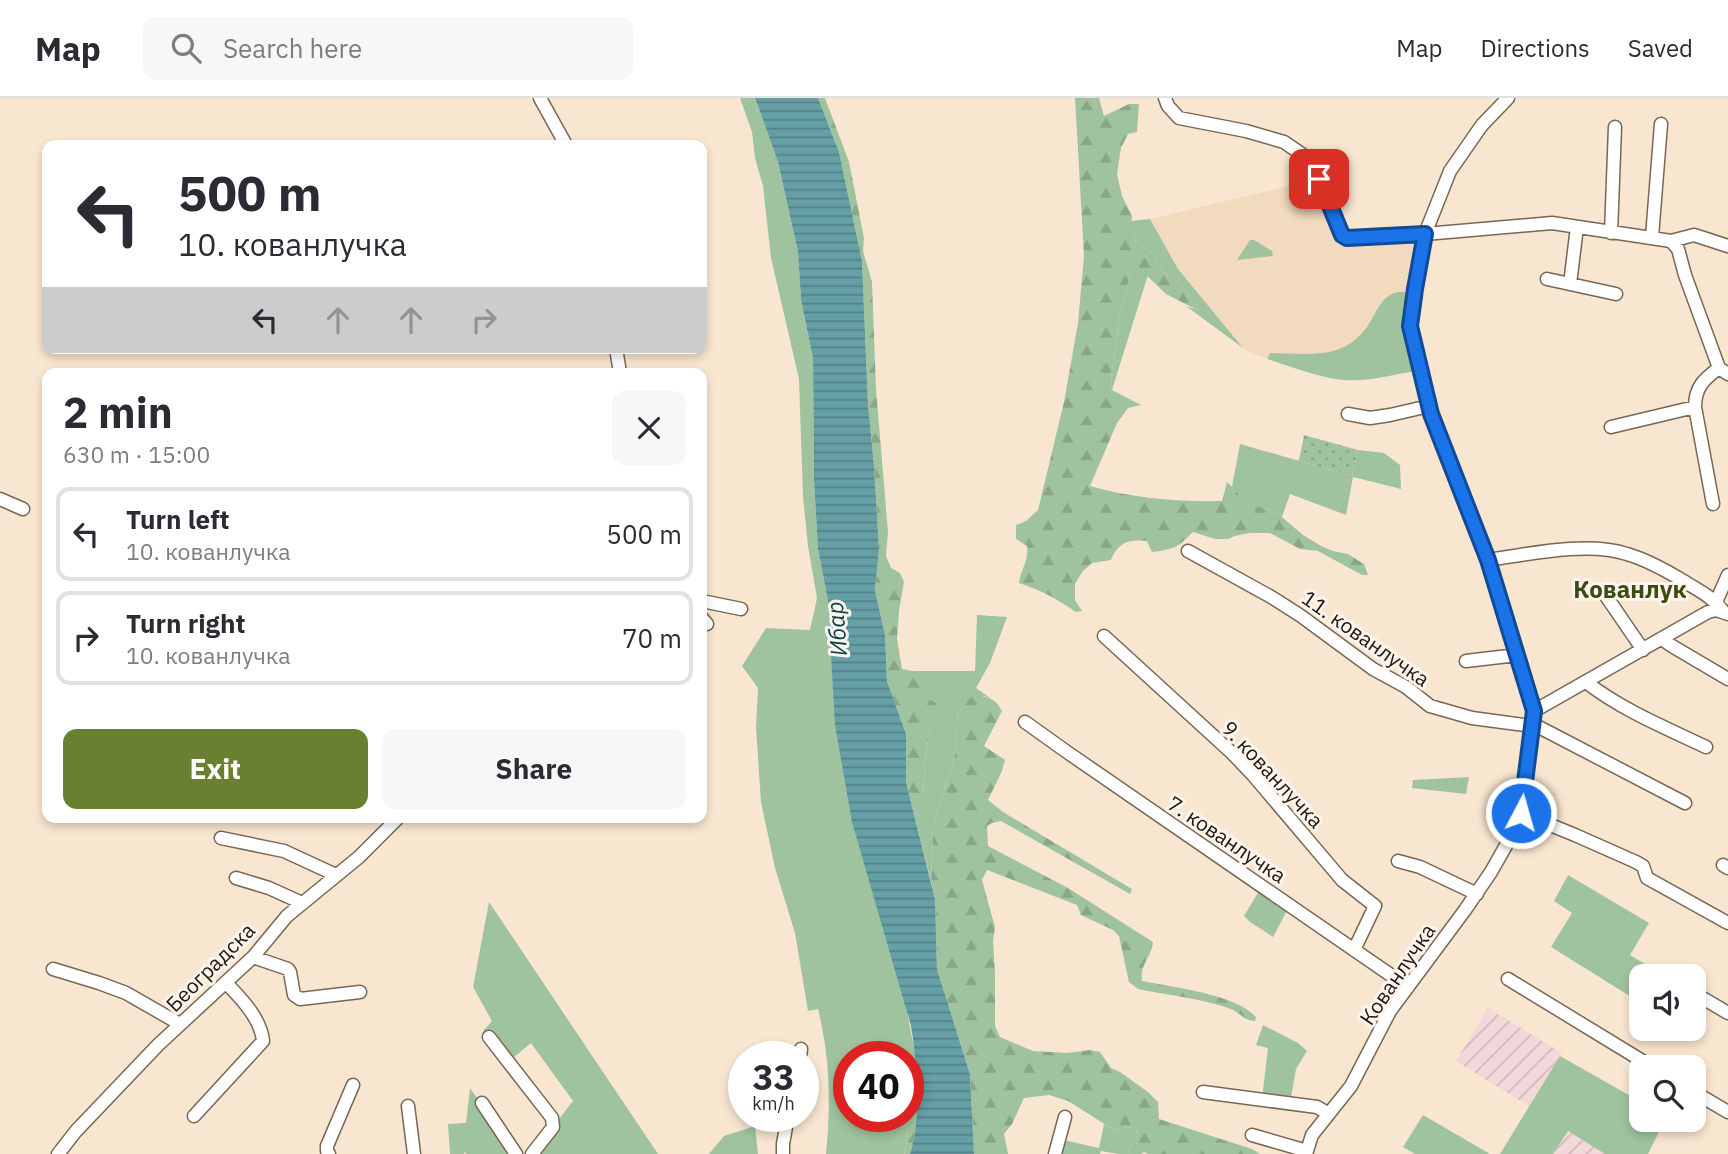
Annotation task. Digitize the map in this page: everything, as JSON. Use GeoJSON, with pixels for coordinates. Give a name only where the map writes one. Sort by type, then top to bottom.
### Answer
{"type":"FeatureCollection","features":[{"type":"Feature","properties":{"kind":"street"},"geometry":{"type":"LineString","coordinates":[[540,98],[563,140]]}},
{"type":"Feature","properties":{"kind":"street"},"geometry":{"type":"LineString","coordinates":[[1165,98],[1178,118],[1283,142],[1303,155],[1319,179],[1342,235],[1347,238],[1552,223],[1671,241],[1694,235],[1728,246]]}},
{"type":"Feature","properties":{"kind":"street","name":"Кованлучка"},"geometry":{"type":"LineString","coordinates":[[1252,1135],[1307,1153],[1311,1135],[1352,1086],[1390,1011],[1477,894],[1513,833],[1521,813],[1533,720],[1517,655],[1488,560],[1429,406],[1410,326],[1425,234],[1450,171],[1482,125],[1508,98]]}},
{"type":"Feature","properties":{"kind":"street"},"geometry":{"type":"LineString","coordinates":[[1652,237],[1661,124]]}},
{"type":"Feature","properties":{"kind":"street"},"geometry":{"type":"LineString","coordinates":[[1611,233],[1615,127]]}},
{"type":"Feature","properties":{"kind":"street"},"geometry":{"type":"LineString","coordinates":[[1570,284],[1577,227]]}},
{"type":"Feature","properties":{"kind":"street"},"geometry":{"type":"LineString","coordinates":[[1671,241],[1678,249],[1685,275],[1724,371],[1702,380],[1695,400],[1713,504]]}},
{"type":"Feature","properties":{"kind":"street"},"geometry":{"type":"LineString","coordinates":[[1546,279],[1616,294]]}},
{"type":"Feature","properties":{"kind":"street"},"geometry":{"type":"LineString","coordinates":[[1348,414],[1370,418],[1429,406]]}},
{"type":"Feature","properties":{"kind":"street"},"geometry":{"type":"LineString","coordinates":[[1612,427],[1695,407]]}},
{"type":"Feature","properties":{"kind":"street"},"geometry":{"type":"LineString","coordinates":[[0,499],[23,509]]}},
{"type":"Feature","properties":{"kind":"street"},"geometry":{"type":"LineString","coordinates":[[1488,560],[1553,550],[1595,548],[1626,553],[1673,575],[1722,609]]}},
{"type":"Feature","properties":{"kind":"street","name":"11. кованлучка"},"geometry":{"type":"LineString","coordinates":[[1188,551],[1273,597],[1373,669],[1406,687],[1430,706],[1472,718],[1533,720],[1685,803]]}},
{"type":"Feature","properties":{"kind":"street"},"geometry":{"type":"LineString","coordinates":[[1722,609],[1728,575]]}},
{"type":"Feature","properties":{"kind":"street"},"geometry":{"type":"LineString","coordinates":[[1604,593],[1643,650]]}},
{"type":"Feature","properties":{"kind":"street"},"geometry":{"type":"LineString","coordinates":[[707,602],[741,610]]}},
{"type":"Feature","properties":{"kind":"street"},"geometry":{"type":"LineString","coordinates":[[1533,720],[1586,682],[1708,612],[1722,609]]}},
{"type":"Feature","properties":{"kind":"street","name":"9. кованлучка"},"geometry":{"type":"LineString","coordinates":[[1104,636],[1232,753],[1342,880],[1375,906],[1353,950]]}},
{"type":"Feature","properties":{"kind":"street"},"geometry":{"type":"LineString","coordinates":[[1662,639],[1728,679]]}},
{"type":"Feature","properties":{"kind":"street"},"geometry":{"type":"LineString","coordinates":[[1466,661],[1517,655]]}},
{"type":"Feature","properties":{"kind":"street"},"geometry":{"type":"LineString","coordinates":[[1586,682],[1622,707],[1706,747]]}},
{"type":"Feature","properties":{"kind":"street","name":"7. кованлучка"},"geometry":{"type":"LineString","coordinates":[[1025,722],[1408,987]]}},
{"type":"Feature","properties":{"kind":"street"},"geometry":{"type":"LineString","coordinates":[[1521,813],[1636,862],[1643,866],[1647,878],[1728,923]]}},
{"type":"Feature","properties":{"kind":"street","name":"Београдска"},"geometry":{"type":"LineString","coordinates":[[58,1154],[76,1131],[158,1045],[253,957],[302,902],[359,857],[393,823]]}},
{"type":"Feature","properties":{"kind":"street"},"geometry":{"type":"LineString","coordinates":[[221,838],[284,850],[336,875]]}},
{"type":"Feature","properties":{"kind":"street"},"geometry":{"type":"LineString","coordinates":[[1398,861],[1420,867],[1477,894]]}},
{"type":"Feature","properties":{"kind":"street"},"geometry":{"type":"LineString","coordinates":[[236,878],[269,887],[302,902]]}},
{"type":"Feature","properties":{"kind":"street"},"geometry":{"type":"LineString","coordinates":[[253,957],[288,969],[295,995],[300,999],[360,992]]}},
{"type":"Feature","properties":{"kind":"street"},"geometry":{"type":"LineString","coordinates":[[53,969],[126,993],[180,1024]]}},
{"type":"Feature","properties":{"kind":"street"},"geometry":{"type":"LineString","coordinates":[[1508,979],[1633,1055]]}},
{"type":"Feature","properties":{"kind":"street"},"geometry":{"type":"LineString","coordinates":[[194,1116],[263,1041],[260,1029],[244,1001],[226,983]]}},
{"type":"Feature","properties":{"kind":"street"},"geometry":{"type":"LineString","coordinates":[[1706,1000],[1728,1013]]}},
{"type":"Feature","properties":{"kind":"street"},"geometry":{"type":"LineString","coordinates":[[488,1037],[554,1123],[532,1154]]}},
{"type":"Feature","properties":{"kind":"street"},"geometry":{"type":"LineString","coordinates":[[329,1154],[327,1146],[353,1085]]}},
{"type":"Feature","properties":{"kind":"street"},"geometry":{"type":"LineString","coordinates":[[1203,1092],[1317,1107],[1329,1114]]}},
{"type":"Feature","properties":{"kind":"street"},"geometry":{"type":"LineString","coordinates":[[1706,1099],[1728,1112]]}},
{"type":"Feature","properties":{"kind":"street"},"geometry":{"type":"LineString","coordinates":[[482,1104],[516,1154]]}},
{"type":"Feature","properties":{"kind":"street"},"geometry":{"type":"LineString","coordinates":[[408,1106],[414,1154]]}},
{"type":"Feature","properties":{"kind":"street"},"geometry":{"type":"LineString","coordinates":[[1055,1154],[1065,1117]]}},
{"type":"Feature","properties":{"kind":"street"},"geometry":{"type":"LineString","coordinates":[[783,1154],[786,1132]]}},
{"type":"Feature","properties":{"kind":"shaded area"},"geometry":{"type":"Polygon","coordinates":[[[1319,179],[1342,235],[1425,234],[1386,376],[1362,380],[1342,379],[1309,372],[1253,354],[1243,348],[1178,269],[1150,219],[1319,179]]]}},
{"type":"Feature","properties":{"kind":"shaded area"},"geometry":{"type":"Polygon","coordinates":[[[1488,1008],[1562,1053],[1529,1106],[1456,1061],[1488,1008]]]}},
{"type":"Feature","properties":{"kind":"shaded area"},"geometry":{"type":"Polygon","coordinates":[[[1568,1131],[1605,1154],[1553,1154],[1568,1131]]]}},
{"type":"Feature","properties":{"kind":"green space"},"geometry":{"type":"Polygon","coordinates":[[[740,98],[755,98],[778,162],[798,252],[801,300],[813,358],[814,481],[818,549],[913,1041],[833,1041],[833,1132],[907,1132],[904,1154],[826,1154],[828,1081],[822,1027],[818,1009],[808,1011],[795,933],[775,868],[761,802],[756,727],[758,688],[742,666],[766,628],[810,630],[817,598],[803,497],[799,379],[771,258],[763,186],[755,158],[752,132],[740,98]]]}},
{"type":"Feature","properties":{"kind":"green space"},"geometry":{"type":"Polygon","coordinates":[[[818,98],[825,98],[849,162],[864,238],[863,251],[872,282],[876,389],[888,532],[886,556],[891,568],[900,573],[904,582],[897,639],[902,669],[913,671],[926,679],[924,696],[936,703],[935,722],[929,735],[925,760],[923,797],[913,810],[906,782],[906,734],[887,681],[885,635],[875,590],[879,549],[868,404],[862,261],[839,152],[818,98]]]}},
{"type":"Feature","properties":{"kind":"green space"},"geometry":{"type":"Polygon","coordinates":[[[1075,98],[1099,98],[1104,116],[1129,104],[1139,104],[1137,132],[1128,134],[1121,148],[1117,174],[1122,196],[1132,216],[1131,228],[1135,241],[1151,252],[1162,271],[1183,287],[1201,312],[1166,294],[1138,267],[1131,271],[1120,314],[1111,378],[1112,390],[1141,405],[1128,408],[1117,423],[1090,486],[1155,498],[1222,501],[1227,482],[1236,490],[1241,500],[1277,513],[1321,546],[1348,554],[1364,564],[1368,575],[1362,575],[1318,551],[1300,549],[1270,533],[1249,533],[1228,539],[1215,539],[1193,532],[1175,547],[1160,551],[1152,552],[1147,541],[1130,541],[1117,549],[1111,560],[1092,563],[1082,572],[1075,584],[1075,600],[1082,611],[1076,612],[1049,595],[1019,583],[1027,546],[1016,539],[1016,525],[1026,521],[1038,510],[1064,402],[1078,323],[1084,256],[1075,98]]]}},
{"type":"Feature","properties":{"kind":"green space"},"geometry":{"type":"Polygon","coordinates":[[[1150,219],[1178,269],[1243,348],[1186,306],[1200,311],[1183,287],[1162,271],[1151,252],[1135,241],[1131,221],[1150,219]]]}},
{"type":"Feature","properties":{"kind":"green space"},"geometry":{"type":"Polygon","coordinates":[[[1250,240],[1272,251],[1273,256],[1237,260],[1250,240]]]}},
{"type":"Feature","properties":{"kind":"green space"},"geometry":{"type":"Polygon","coordinates":[[[1138,267],[1148,275],[1112,390],[1111,378],[1120,314],[1131,271],[1138,267]]]}},
{"type":"Feature","properties":{"kind":"green space"},"geometry":{"type":"Polygon","coordinates":[[[1398,292],[1414,292],[1410,326],[1421,370],[1373,379],[1343,380],[1267,359],[1270,353],[1316,354],[1345,346],[1365,330],[1383,301],[1398,292]]]}},
{"type":"Feature","properties":{"kind":"green space"},"geometry":{"type":"Polygon","coordinates":[[[1304,435],[1358,450],[1352,476],[1299,461],[1304,435]]]}},
{"type":"Feature","properties":{"kind":"green space"},"geometry":{"type":"Polygon","coordinates":[[[1240,444],[1352,476],[1358,450],[1384,453],[1400,465],[1401,489],[1353,477],[1346,515],[1290,494],[1282,517],[1241,500],[1232,486],[1240,444]]]}},
{"type":"Feature","properties":{"kind":"green space"},"geometry":{"type":"Polygon","coordinates":[[[977,615],[1007,617],[990,663],[976,688],[990,698],[984,696],[958,713],[954,760],[933,828],[931,881],[913,810],[923,797],[929,735],[935,722],[913,671],[975,671],[977,615]]]}},
{"type":"Feature","properties":{"kind":"green space"},"geometry":{"type":"Polygon","coordinates":[[[976,696],[991,699],[1002,711],[984,746],[1005,760],[988,800],[1003,812],[1132,889],[1130,894],[1001,821],[987,826],[988,846],[1068,888],[1153,942],[1142,981],[1219,997],[1246,1009],[1256,1017],[1255,1021],[1251,1021],[1231,1009],[1138,989],[1129,982],[1119,936],[1113,930],[1081,915],[1077,905],[987,870],[982,880],[995,927],[995,1026],[1000,1037],[1033,1051],[1100,1052],[1111,1068],[1148,1092],[1158,1102],[1159,1119],[1252,1149],[1260,1154],[1130,1154],[1128,1149],[1136,1140],[1138,1131],[1129,1127],[1114,1130],[1068,1101],[1049,1095],[1024,1098],[1012,1124],[1004,1134],[1008,1154],[974,1154],[970,1074],[937,969],[935,899],[931,881],[933,828],[954,760],[958,713],[965,700],[976,696]]]}},
{"type":"Feature","properties":{"kind":"green space"},"geometry":{"type":"Polygon","coordinates":[[[1469,777],[1466,794],[1412,788],[1413,780],[1469,777]]]}},
{"type":"Feature","properties":{"kind":"green space"},"geometry":{"type":"Polygon","coordinates":[[[1568,875],[1649,923],[1630,955],[1645,964],[1629,964],[1629,996],[1551,947],[1572,913],[1554,901],[1568,875]]]}},
{"type":"Feature","properties":{"kind":"green space"},"geometry":{"type":"Polygon","coordinates":[[[1262,886],[1290,905],[1273,937],[1244,916],[1262,886]]]}},
{"type":"Feature","properties":{"kind":"green space"},"geometry":{"type":"Polygon","coordinates":[[[489,902],[658,1154],[532,1154],[573,1101],[531,1043],[508,1062],[483,1031],[492,1021],[473,987],[489,902]]]}},
{"type":"Feature","properties":{"kind":"green space"},"geometry":{"type":"Polygon","coordinates":[[[1263,1025],[1298,1043],[1307,1051],[1296,1069],[1290,1103],[1262,1099],[1268,1048],[1256,1045],[1263,1025]]]}},
{"type":"Feature","properties":{"kind":"green space"},"geometry":{"type":"Polygon","coordinates":[[[1560,1056],[1629,1095],[1629,1132],[1659,1132],[1648,1154],[1605,1154],[1568,1131],[1553,1154],[1500,1154],[1560,1056]]]}},
{"type":"Feature","properties":{"kind":"green space"},"geometry":{"type":"Polygon","coordinates":[[[470,1088],[516,1154],[450,1154],[448,1124],[466,1123],[470,1088]]]}},
{"type":"Feature","properties":{"kind":"green space"},"geometry":{"type":"Polygon","coordinates":[[[1423,1115],[1490,1154],[1415,1154],[1403,1147],[1423,1115]]]}},
{"type":"Feature","properties":{"kind":"green space"},"geometry":{"type":"Polygon","coordinates":[[[1104,1124],[1114,1130],[1129,1127],[1138,1131],[1136,1140],[1128,1149],[1130,1154],[1101,1151],[1100,1154],[1055,1154],[1059,1139],[1099,1148],[1104,1124]]]}},
{"type":"Feature","properties":{"kind":"green space"},"geometry":{"type":"Polygon","coordinates":[[[736,1132],[756,1132],[758,1154],[709,1154],[724,1136],[736,1132]]]}},
{"type":"Feature","properties":{"kind":"green space"},"geometry":{"type":"Polygon","coordinates":[[[907,1132],[915,1132],[910,1154],[904,1154],[907,1132]]]}},
{"type":"Feature","properties":{"kind":"water","name":"Ибар"},"geometry":{"type":"Polygon","coordinates":[[[755,98],[818,98],[839,152],[862,261],[868,404],[879,549],[875,590],[885,635],[887,681],[906,734],[906,782],[935,899],[937,969],[970,1074],[974,1154],[910,1154],[915,1132],[924,1132],[924,1041],[913,1041],[911,1026],[852,822],[835,725],[828,601],[818,549],[814,481],[813,358],[801,300],[798,252],[778,162],[755,98]]]}},
{"type":"Feature","properties":{"kind":"district","name":"Кованлук"},"geometry":{"type":"Point","coordinates":[1630,589]}},
{"type":"Feature","properties":{"kind":"route"},"geometry":{"type":"LineString","coordinates":[[1319,179],[1333,218],[1342,235],[1347,238],[1425,234],[1410,326],[1431,414],[1488,560],[1534,711],[1521,813]]}}]}
